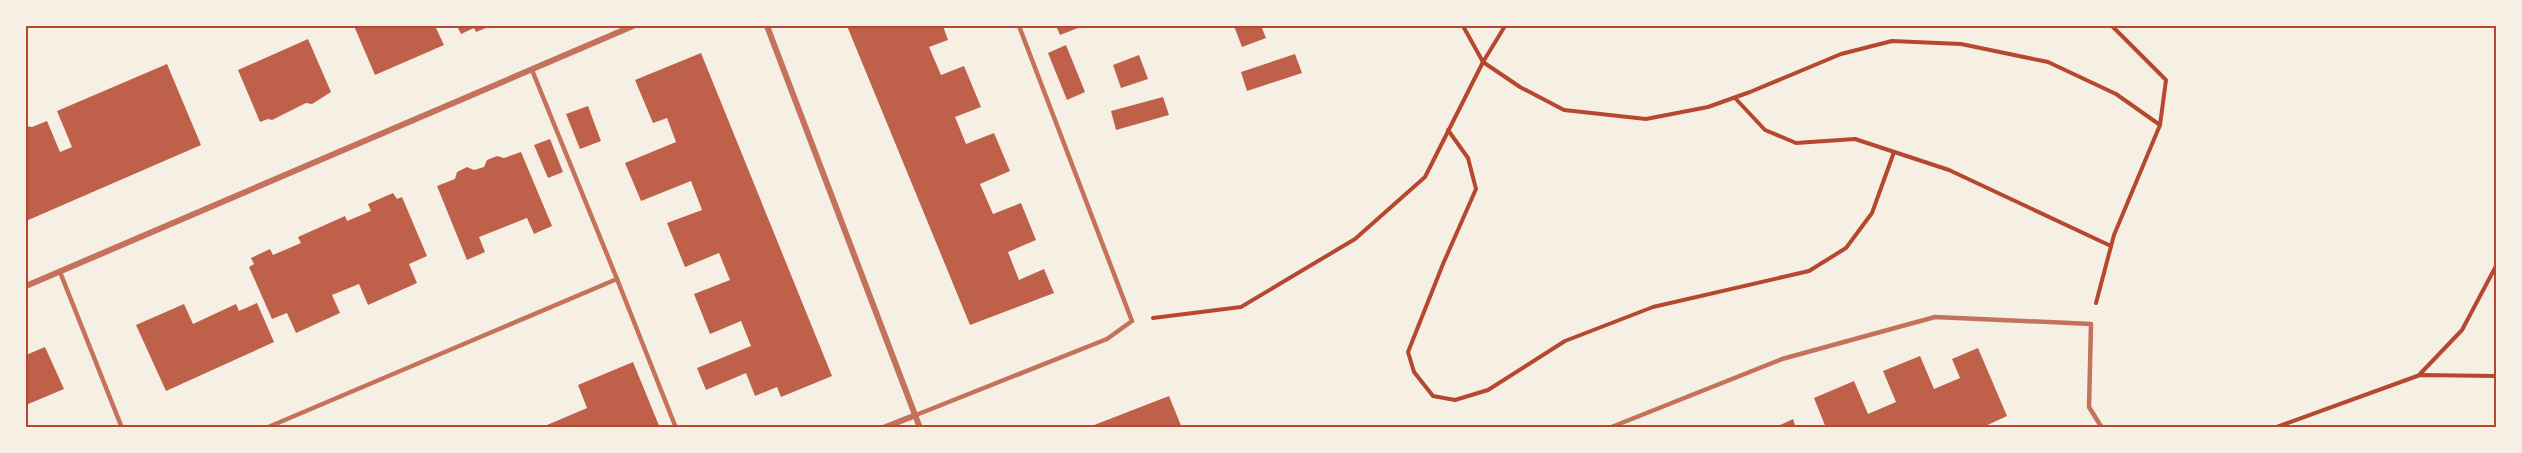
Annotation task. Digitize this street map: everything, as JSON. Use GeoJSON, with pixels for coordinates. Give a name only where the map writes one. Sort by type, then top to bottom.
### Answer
{"type":"FeatureCollection","features":[{"type":"Feature","properties":{"kind":"street"},"geometry":{"type":"LineString","coordinates":[[26,286],[633,26]]}},
{"type":"Feature","properties":{"kind":"street"},"geometry":{"type":"LineString","coordinates":[[767,26],[921,428]]}},
{"type":"Feature","properties":{"kind":"street"},"geometry":{"type":"LineString","coordinates":[[883,428],[915,415]]}},
{"type":"Feature","properties":{"kind":"lane"},"geometry":{"type":"LineString","coordinates":[[915,415],[1107,339],[1132,321],[1019,26]]}},
{"type":"Feature","properties":{"kind":"lane"},"geometry":{"type":"LineString","coordinates":[[532,70],[676,428]]}},
{"type":"Feature","properties":{"kind":"lane"},"geometry":{"type":"LineString","coordinates":[[60,272],[122,428]]}},
{"type":"Feature","properties":{"kind":"lane"},"geometry":{"type":"LineString","coordinates":[[266,428],[617,279]]}},
{"type":"Feature","properties":{"kind":"lane"},"geometry":{"type":"LineString","coordinates":[[1609,428],[1782,359],[1935,317],[2091,324],[2089,407],[2102,428]]}},
{"type":"Feature","properties":{"kind":"path"},"geometry":{"type":"LineString","coordinates":[[1464,26],[1483,62],[1521,87],[1564,110],[1646,119],[1708,107],[1841,54],[1892,41],[1961,44],[2048,62],[2116,94],[2160,125]]}},
{"type":"Feature","properties":{"kind":"path"},"geometry":{"type":"LineString","coordinates":[[1132,321],[1241,307],[1356,239],[1425,177],[1483,62],[1505,26]]}},
{"type":"Feature","properties":{"kind":"path"},"geometry":{"type":"LineString","coordinates":[[2091,324],[2114,235],[2160,125],[2166,80],[2112,26]]}},
{"type":"Feature","properties":{"kind":"path"},"geometry":{"type":"LineString","coordinates":[[1735,98],[1765,130],[1796,143],[1855,139],[1949,170],[2111,246]]}},
{"type":"Feature","properties":{"kind":"path"},"geometry":{"type":"LineString","coordinates":[[1448,130],[1468,158],[1476,189],[1408,352],[1414,372],[1433,396],[1455,400],[1488,390],[1565,341],[1653,307],[1809,271],[1846,248],[1872,213],[1894,152]]}},
{"type":"Feature","properties":{"kind":"path"},"geometry":{"type":"LineString","coordinates":[[2420,375],[2462,330],[2496,266]]}},
{"type":"Feature","properties":{"kind":"path"},"geometry":{"type":"LineString","coordinates":[[2274,428],[2420,375],[2496,376]]}},
{"type":"Feature","properties":{"kind":"building"},"geometry":{"type":"Polygon","coordinates":[[[354,26],[435,26],[444,45],[375,75],[354,26]]]}},
{"type":"Feature","properties":{"kind":"building"},"geometry":{"type":"Polygon","coordinates":[[[457,26],[491,26],[476,32],[474,28],[461,34],[457,26]]]}},
{"type":"Feature","properties":{"kind":"building"},"geometry":{"type":"Polygon","coordinates":[[[847,26],[943,26],[948,40],[929,47],[941,75],[964,66],[981,107],[955,117],[966,144],[994,133],[1010,171],[980,184],[993,214],[1021,203],[1036,240],[1008,252],[1019,280],[1044,269],[1054,293],[970,325],[847,26]]]}},
{"type":"Feature","properties":{"kind":"building"},"geometry":{"type":"Polygon","coordinates":[[[1056,26],[1083,26],[1060,35],[1056,26]]]}},
{"type":"Feature","properties":{"kind":"building"},"geometry":{"type":"Polygon","coordinates":[[[1234,26],[1261,26],[1266,38],[1242,47],[1234,26]]]}},
{"type":"Feature","properties":{"kind":"building"},"geometry":{"type":"Polygon","coordinates":[[[308,39],[331,92],[312,104],[306,103],[272,120],[260,122],[238,70],[308,39]]]}},
{"type":"Feature","properties":{"kind":"building"},"geometry":{"type":"Polygon","coordinates":[[[1066,45],[1085,92],[1067,100],[1048,53],[1066,45]]]}},
{"type":"Feature","properties":{"kind":"building"},"geometry":{"type":"Polygon","coordinates":[[[701,53],[832,376],[781,397],[777,387],[755,396],[746,373],[706,390],[697,368],[751,346],[741,321],[710,334],[694,294],[730,280],[719,253],[685,267],[667,223],[702,210],[691,181],[641,201],[625,163],[676,142],[667,118],[653,123],[635,80],[701,53]]]}},
{"type":"Feature","properties":{"kind":"building"},"geometry":{"type":"Polygon","coordinates":[[[1295,54],[1302,73],[1247,91],[1241,72],[1295,54]]]}},
{"type":"Feature","properties":{"kind":"building"},"geometry":{"type":"Polygon","coordinates":[[[1139,55],[1148,79],[1121,88],[1113,65],[1139,55]]]}},
{"type":"Feature","properties":{"kind":"building"},"geometry":{"type":"Polygon","coordinates":[[[167,64],[201,145],[26,221],[26,126],[32,127],[47,121],[60,152],[72,147],[57,111],[167,64]]]}},
{"type":"Feature","properties":{"kind":"building"},"geometry":{"type":"Polygon","coordinates":[[[1163,97],[1169,115],[1116,130],[1111,111],[1163,97]]]}},
{"type":"Feature","properties":{"kind":"building"},"geometry":{"type":"Polygon","coordinates":[[[588,106],[601,141],[580,149],[566,114],[588,106]]]}},
{"type":"Feature","properties":{"kind":"building"},"geometry":{"type":"Polygon","coordinates":[[[550,139],[563,172],[548,178],[534,145],[550,139]]]}},
{"type":"Feature","properties":{"kind":"building"},"geometry":{"type":"Polygon","coordinates":[[[521,152],[552,226],[534,234],[527,218],[479,237],[485,252],[467,260],[437,186],[455,179],[457,172],[467,167],[474,170],[484,167],[487,160],[497,156],[504,158],[521,152]]]}},
{"type":"Feature","properties":{"kind":"building"},"geometry":{"type":"Polygon","coordinates":[[[393,193],[397,199],[402,197],[427,256],[409,264],[417,283],[368,305],[359,284],[332,295],[340,313],[296,333],[287,313],[272,319],[249,267],[254,264],[251,258],[270,249],[273,255],[301,243],[298,237],[345,216],[347,221],[371,211],[368,204],[393,193]]]}},
{"type":"Feature","properties":{"kind":"building"},"geometry":{"type":"Polygon","coordinates":[[[257,303],[274,342],[166,391],[136,325],[184,304],[193,324],[236,304],[239,311],[257,303]]]}},
{"type":"Feature","properties":{"kind":"building"},"geometry":{"type":"Polygon","coordinates":[[[45,347],[64,389],[26,405],[26,355],[45,347]]]}},
{"type":"Feature","properties":{"kind":"building"},"geometry":{"type":"Polygon","coordinates":[[[1978,348],[2007,416],[1981,428],[1826,428],[1814,398],[1854,381],[1868,414],[1896,402],[1883,371],[1920,356],[1934,389],[1960,378],[1952,359],[1978,348]]]}},
{"type":"Feature","properties":{"kind":"building"},"geometry":{"type":"Polygon","coordinates":[[[633,362],[660,428],[540,428],[587,408],[578,385],[633,362]]]}},
{"type":"Feature","properties":{"kind":"building"},"geometry":{"type":"Polygon","coordinates":[[[1169,396],[1182,428],[1089,428],[1089,427],[1169,396]]]}},
{"type":"Feature","properties":{"kind":"building"},"geometry":{"type":"Polygon","coordinates":[[[1793,419],[1796,428],[1774,428],[1793,419]]]}}]}
